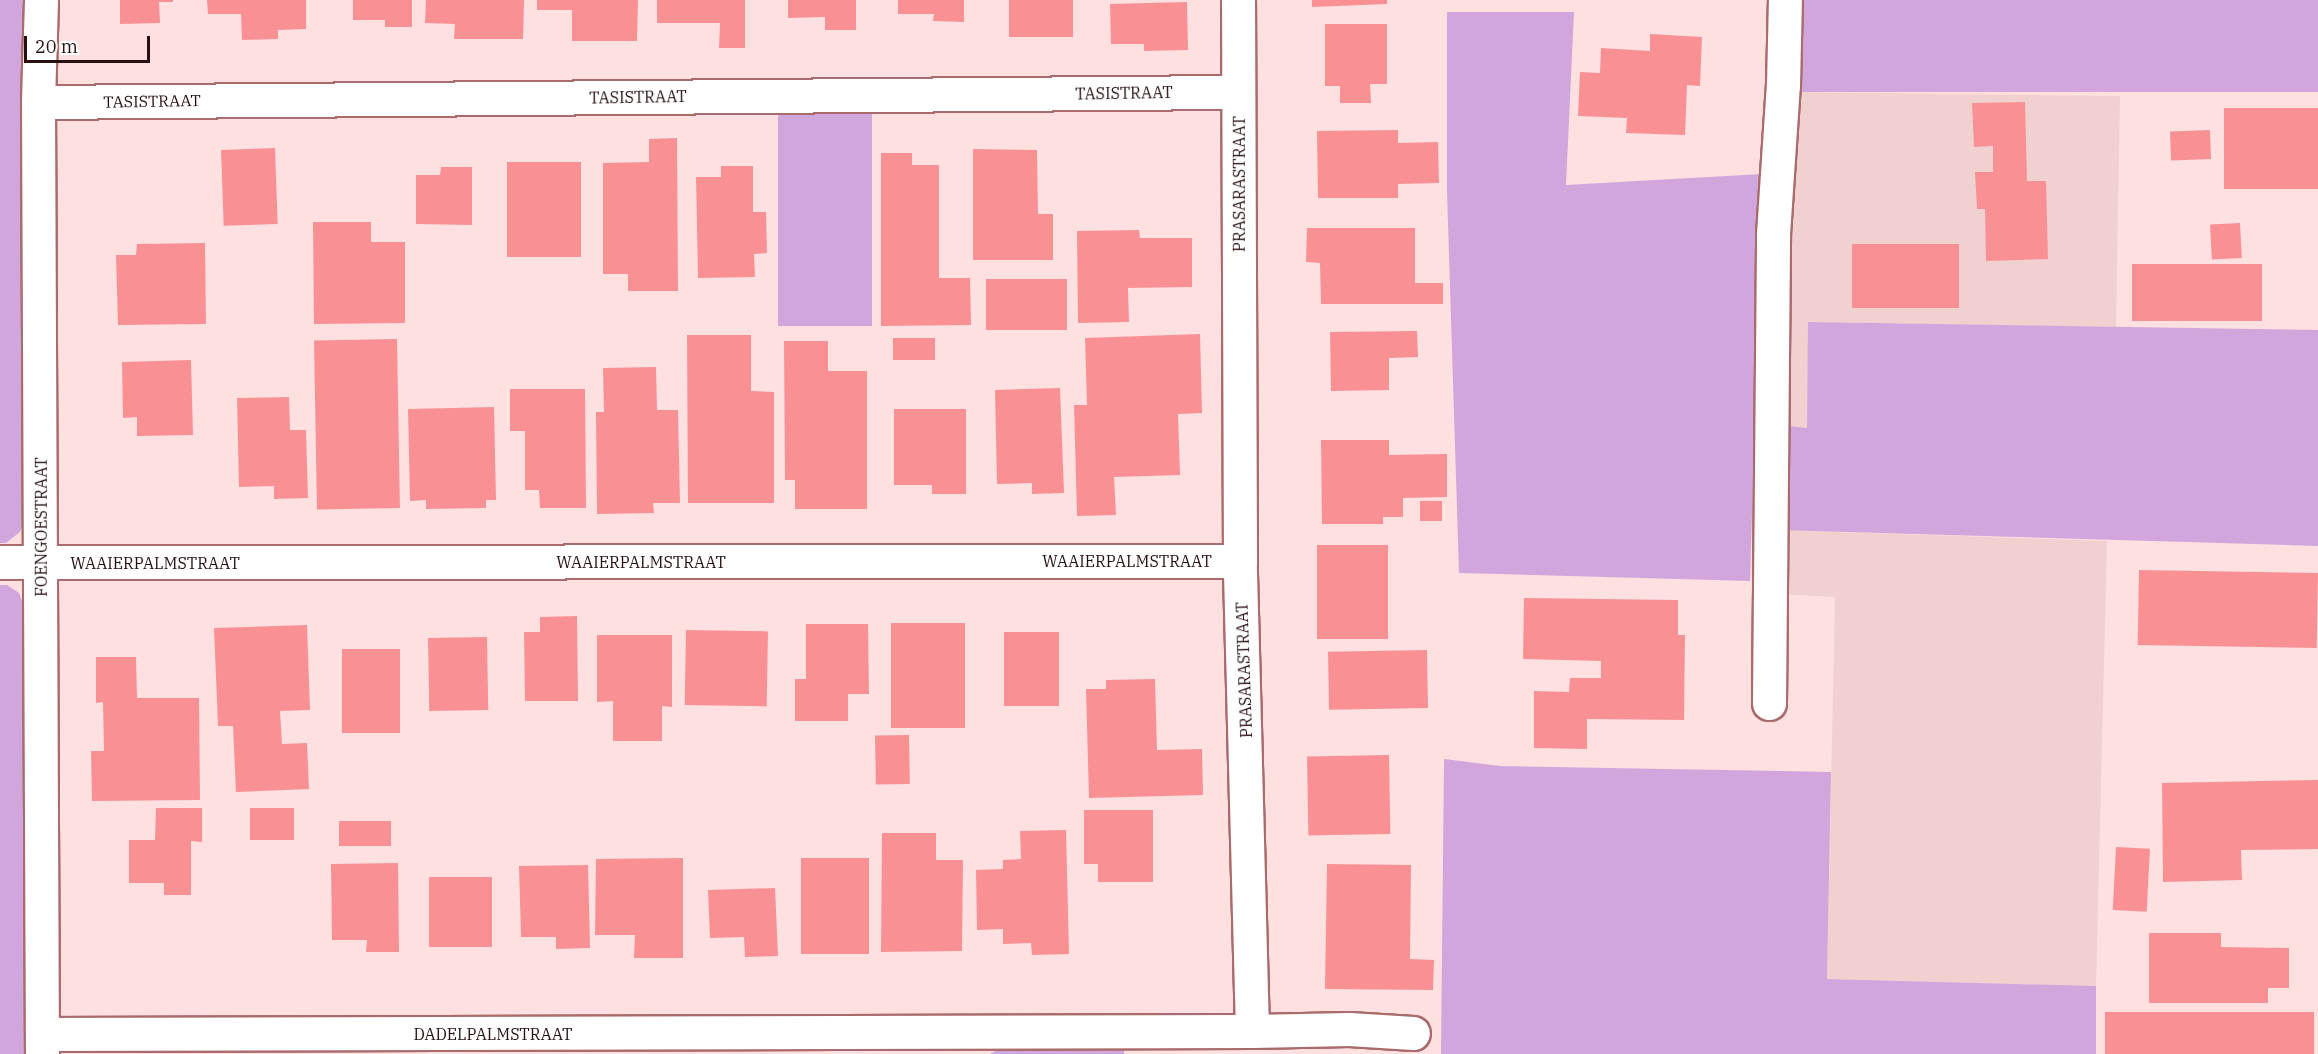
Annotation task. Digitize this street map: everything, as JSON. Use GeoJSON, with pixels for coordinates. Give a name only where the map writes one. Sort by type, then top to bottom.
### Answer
{"type":"FeatureCollection","features":[{"type":"Feature","properties":{"kind":"street","name":"FOENGOESTRAAT"},"geometry":{"type":"LineString","coordinates":[[41,0],[38,102],[42,1044]]}},
{"type":"Feature","properties":{"kind":"street","name":"PRASARASTRAAT"},"geometry":{"type":"LineString","coordinates":[[1238,0],[1240,561],[1252,1031]]}},
{"type":"Feature","properties":{"kind":"street"},"geometry":{"type":"LineString","coordinates":[[1769,703],[1773,234],[1785,0]]}},
{"type":"Feature","properties":{"kind":"street","name":"TASISTRAAT"},"geometry":{"type":"LineString","coordinates":[[38,102],[1238,92]]}},
{"type":"Feature","properties":{"kind":"street","name":"WAAIERPALMSTRAAT"},"geometry":{"type":"LineString","coordinates":[[0,562],[1240,561]]}},
{"type":"Feature","properties":{"kind":"street"},"geometry":{"type":"LineString","coordinates":[[944,1043],[1349,1029],[1413,1034]]}},
{"type":"Feature","properties":{"kind":"street","name":"DADELPALMSTRAAT"},"geometry":{"type":"LineString","coordinates":[[42,1044],[944,1043]]}},
{"type":"Feature","properties":{"kind":"shaded area"},"geometry":{"type":"Polygon","coordinates":[[[0,0],[27,0],[30,503],[20,532],[6,543],[0,543],[0,0]]]}},
{"type":"Feature","properties":{"kind":"shaded area"},"geometry":{"type":"Polygon","coordinates":[[[1802,0],[2318,0],[2318,92],[1802,92],[1802,0]]]}},
{"type":"Feature","properties":{"kind":"shaded area"},"geometry":{"type":"Polygon","coordinates":[[[1447,12],[1574,12],[1566,185],[1762,174],[1750,581],[1459,573],[1447,191],[1447,12]]]}},
{"type":"Feature","properties":{"kind":"shaded area"},"geometry":{"type":"Polygon","coordinates":[[[1796,92],[2120,96],[2116,327],[1809,322],[1807,428],[1777,425],[1796,92]]]}},
{"type":"Feature","properties":{"kind":"shaded area"},"geometry":{"type":"Polygon","coordinates":[[[778,104],[872,104],[872,326],[778,326],[778,104]]]}},
{"type":"Feature","properties":{"kind":"shaded area"},"geometry":{"type":"Polygon","coordinates":[[[1808,322],[2318,330],[2318,546],[1776,530],[1777,425],[1807,428],[1808,322]]]}},
{"type":"Feature","properties":{"kind":"shaded area"},"geometry":{"type":"Polygon","coordinates":[[[1776,530],[2107,541],[2096,986],[1827,979],[1835,597],[1775,594],[1776,530]]]}},
{"type":"Feature","properties":{"kind":"shaded area"},"geometry":{"type":"Polygon","coordinates":[[[0,585],[7,585],[19,593],[27,613],[30,1054],[0,1054],[0,585]]]}},
{"type":"Feature","properties":{"kind":"shaded area"},"geometry":{"type":"Polygon","coordinates":[[[1444,759],[1500,766],[1831,772],[1827,979],[2096,986],[2096,1054],[1441,1054],[1444,759]]]}},
{"type":"Feature","properties":{"kind":"shaded area"},"geometry":{"type":"Polygon","coordinates":[[[1125,1042],[1124,1054],[990,1054],[1001,1048],[1125,1042]]]}},
{"type":"Feature","properties":{"kind":"building"},"geometry":{"type":"Polygon","coordinates":[[[120,0],[173,0],[173,2],[159,2],[160,23],[120,24],[120,0]]]}},
{"type":"Feature","properties":{"kind":"building"},"geometry":{"type":"Polygon","coordinates":[[[207,0],[306,0],[306,29],[278,30],[278,39],[242,40],[241,14],[208,14],[207,0]]]}},
{"type":"Feature","properties":{"kind":"building"},"geometry":{"type":"Polygon","coordinates":[[[353,0],[412,0],[412,27],[385,27],[385,20],[353,20],[353,0]]]}},
{"type":"Feature","properties":{"kind":"building"},"geometry":{"type":"Polygon","coordinates":[[[426,0],[524,0],[523,39],[454,39],[455,24],[425,23],[426,0]]]}},
{"type":"Feature","properties":{"kind":"building"},"geometry":{"type":"Polygon","coordinates":[[[537,0],[638,0],[637,41],[572,41],[572,10],[537,10],[537,0]]]}},
{"type":"Feature","properties":{"kind":"building"},"geometry":{"type":"Polygon","coordinates":[[[657,0],[745,0],[745,48],[719,48],[720,23],[657,23],[657,0]]]}},
{"type":"Feature","properties":{"kind":"building"},"geometry":{"type":"Polygon","coordinates":[[[788,0],[856,0],[856,30],[825,30],[825,17],[788,18],[788,0]]]}},
{"type":"Feature","properties":{"kind":"building"},"geometry":{"type":"Polygon","coordinates":[[[898,0],[964,0],[964,22],[933,21],[934,14],[898,14],[898,0]]]}},
{"type":"Feature","properties":{"kind":"building"},"geometry":{"type":"Polygon","coordinates":[[[1009,0],[1073,0],[1073,37],[1009,37],[1009,0]]]}},
{"type":"Feature","properties":{"kind":"building"},"geometry":{"type":"Polygon","coordinates":[[[1312,0],[1387,0],[1387,4],[1312,7],[1312,0]]]}},
{"type":"Feature","properties":{"kind":"building"},"geometry":{"type":"Polygon","coordinates":[[[1187,2],[1188,50],[1144,51],[1144,44],[1111,44],[1110,4],[1187,2]]]}},
{"type":"Feature","properties":{"kind":"building"},"geometry":{"type":"Polygon","coordinates":[[[1325,24],[1387,24],[1387,84],[1370,84],[1371,103],[1340,103],[1340,86],[1325,86],[1325,24]]]}},
{"type":"Feature","properties":{"kind":"building"},"geometry":{"type":"Polygon","coordinates":[[[1650,34],[1702,37],[1700,86],[1687,85],[1685,135],[1626,133],[1627,118],[1578,116],[1580,72],[1600,73],[1601,48],[1650,51],[1650,34]]]}},
{"type":"Feature","properties":{"kind":"building"},"geometry":{"type":"Polygon","coordinates":[[[2025,102],[2027,181],[2046,181],[2048,259],[1986,261],[1985,209],[1977,209],[1975,172],[1993,172],[1993,146],[1974,147],[1972,103],[2025,102]]]}},
{"type":"Feature","properties":{"kind":"building"},"geometry":{"type":"Polygon","coordinates":[[[2224,108],[2318,108],[2318,189],[2224,189],[2224,108]]]}},
{"type":"Feature","properties":{"kind":"building"},"geometry":{"type":"Polygon","coordinates":[[[1398,130],[1398,143],[1438,142],[1439,183],[1398,184],[1398,198],[1318,198],[1317,131],[1398,130]]]}},
{"type":"Feature","properties":{"kind":"building"},"geometry":{"type":"Polygon","coordinates":[[[2210,130],[2211,159],[2171,160],[2170,131],[2210,130]]]}},
{"type":"Feature","properties":{"kind":"building"},"geometry":{"type":"Polygon","coordinates":[[[677,138],[678,291],[628,291],[628,274],[603,274],[603,163],[649,162],[649,139],[677,138]]]}},
{"type":"Feature","properties":{"kind":"building"},"geometry":{"type":"Polygon","coordinates":[[[275,148],[278,224],[224,226],[221,150],[275,148]]]}},
{"type":"Feature","properties":{"kind":"building"},"geometry":{"type":"Polygon","coordinates":[[[973,149],[1037,150],[1038,214],[1053,214],[1053,260],[973,260],[973,149]]]}},
{"type":"Feature","properties":{"kind":"building"},"geometry":{"type":"Polygon","coordinates":[[[881,153],[912,153],[912,165],[939,165],[939,278],[970,278],[971,325],[881,326],[881,153]]]}},
{"type":"Feature","properties":{"kind":"building"},"geometry":{"type":"Polygon","coordinates":[[[507,162],[581,162],[581,257],[507,257],[507,162]]]}},
{"type":"Feature","properties":{"kind":"building"},"geometry":{"type":"Polygon","coordinates":[[[721,166],[753,166],[753,212],[766,212],[767,253],[754,254],[755,277],[698,278],[696,177],[721,177],[721,166]]]}},
{"type":"Feature","properties":{"kind":"building"},"geometry":{"type":"Polygon","coordinates":[[[441,167],[472,167],[472,225],[416,224],[416,175],[440,175],[441,167]]]}},
{"type":"Feature","properties":{"kind":"building"},"geometry":{"type":"Polygon","coordinates":[[[313,222],[371,222],[371,242],[405,242],[405,323],[314,324],[313,222]]]}},
{"type":"Feature","properties":{"kind":"building"},"geometry":{"type":"Polygon","coordinates":[[[2240,223],[2242,258],[2212,260],[2210,225],[2240,223]]]}},
{"type":"Feature","properties":{"kind":"building"},"geometry":{"type":"Polygon","coordinates":[[[1307,228],[1415,228],[1415,283],[1443,283],[1443,304],[1321,304],[1320,263],[1306,262],[1307,228]]]}},
{"type":"Feature","properties":{"kind":"building"},"geometry":{"type":"Polygon","coordinates":[[[1139,230],[1140,238],[1192,238],[1192,287],[1128,288],[1129,322],[1078,323],[1077,231],[1139,230]]]}},
{"type":"Feature","properties":{"kind":"building"},"geometry":{"type":"Polygon","coordinates":[[[205,243],[206,324],[118,325],[116,255],[136,255],[137,244],[205,243]]]}},
{"type":"Feature","properties":{"kind":"building"},"geometry":{"type":"Polygon","coordinates":[[[1852,244],[1959,244],[1959,308],[1852,308],[1852,244]]]}},
{"type":"Feature","properties":{"kind":"building"},"geometry":{"type":"Polygon","coordinates":[[[2132,264],[2262,264],[2262,321],[2132,321],[2132,264]]]}},
{"type":"Feature","properties":{"kind":"building"},"geometry":{"type":"Polygon","coordinates":[[[986,279],[1067,279],[1067,330],[986,330],[986,279]]]}},
{"type":"Feature","properties":{"kind":"building"},"geometry":{"type":"Polygon","coordinates":[[[1417,331],[1418,357],[1389,358],[1389,390],[1331,391],[1330,332],[1417,331]]]}},
{"type":"Feature","properties":{"kind":"building"},"geometry":{"type":"Polygon","coordinates":[[[1200,334],[1202,413],[1178,414],[1180,475],[1114,477],[1116,515],[1077,516],[1074,405],[1087,405],[1085,338],[1200,334]]]}},
{"type":"Feature","properties":{"kind":"building"},"geometry":{"type":"Polygon","coordinates":[[[687,335],[751,335],[751,391],[774,392],[774,503],[688,503],[687,335]]]}},
{"type":"Feature","properties":{"kind":"building"},"geometry":{"type":"Polygon","coordinates":[[[893,338],[935,338],[935,360],[893,360],[893,338]]]}},
{"type":"Feature","properties":{"kind":"building"},"geometry":{"type":"Polygon","coordinates":[[[397,339],[400,508],[317,509],[314,340],[397,339]]]}},
{"type":"Feature","properties":{"kind":"building"},"geometry":{"type":"Polygon","coordinates":[[[784,341],[828,341],[828,371],[867,371],[867,509],[795,509],[795,480],[785,480],[784,341]]]}},
{"type":"Feature","properties":{"kind":"building"},"geometry":{"type":"Polygon","coordinates":[[[191,360],[193,435],[137,436],[137,417],[123,418],[122,362],[191,360]]]}},
{"type":"Feature","properties":{"kind":"building"},"geometry":{"type":"Polygon","coordinates":[[[656,367],[657,410],[678,410],[680,503],[653,503],[654,513],[597,514],[596,412],[604,412],[603,368],[656,367]]]}},
{"type":"Feature","properties":{"kind":"building"},"geometry":{"type":"Polygon","coordinates":[[[1060,388],[1064,493],[1032,494],[1032,483],[997,484],[995,390],[1060,388]]]}},
{"type":"Feature","properties":{"kind":"building"},"geometry":{"type":"Polygon","coordinates":[[[510,389],[585,389],[586,508],[540,508],[539,490],[525,490],[525,431],[510,431],[510,389]]]}},
{"type":"Feature","properties":{"kind":"building"},"geometry":{"type":"Polygon","coordinates":[[[289,397],[290,430],[306,430],[308,498],[274,499],[274,486],[239,487],[237,398],[289,397]]]}},
{"type":"Feature","properties":{"kind":"building"},"geometry":{"type":"Polygon","coordinates":[[[494,407],[496,500],[486,500],[486,508],[426,509],[426,500],[410,501],[408,409],[494,407]]]}},
{"type":"Feature","properties":{"kind":"building"},"geometry":{"type":"Polygon","coordinates":[[[894,409],[966,409],[966,494],[932,494],[932,485],[894,485],[894,409]]]}},
{"type":"Feature","properties":{"kind":"building"},"geometry":{"type":"Polygon","coordinates":[[[1321,440],[1389,440],[1389,455],[1447,454],[1447,497],[1403,498],[1403,517],[1383,517],[1383,524],[1322,524],[1321,440]]]}},
{"type":"Feature","properties":{"kind":"building"},"geometry":{"type":"Polygon","coordinates":[[[1420,501],[1442,501],[1442,521],[1420,521],[1420,501]]]}},
{"type":"Feature","properties":{"kind":"building"},"geometry":{"type":"Polygon","coordinates":[[[1317,545],[1388,545],[1388,639],[1317,639],[1317,545]]]}},
{"type":"Feature","properties":{"kind":"building"},"geometry":{"type":"Polygon","coordinates":[[[2139,570],[2318,573],[2317,648],[2138,645],[2139,570]]]}},
{"type":"Feature","properties":{"kind":"building"},"geometry":{"type":"Polygon","coordinates":[[[1524,598],[1678,600],[1678,635],[1685,635],[1684,720],[1587,719],[1587,749],[1534,748],[1534,691],[1569,692],[1570,678],[1601,678],[1601,661],[1523,659],[1524,598]]]}},
{"type":"Feature","properties":{"kind":"building"},"geometry":{"type":"Polygon","coordinates":[[[577,616],[578,701],[525,701],[524,632],[540,632],[540,617],[577,616]]]}},
{"type":"Feature","properties":{"kind":"building"},"geometry":{"type":"Polygon","coordinates":[[[891,623],[965,623],[965,728],[891,728],[891,623]]]}},
{"type":"Feature","properties":{"kind":"building"},"geometry":{"type":"Polygon","coordinates":[[[806,624],[868,624],[869,694],[848,694],[848,721],[795,721],[795,679],[806,679],[806,624]]]}},
{"type":"Feature","properties":{"kind":"building"},"geometry":{"type":"Polygon","coordinates":[[[307,625],[310,710],[280,711],[282,744],[307,743],[309,789],[236,792],[233,726],[218,726],[214,628],[307,625]]]}},
{"type":"Feature","properties":{"kind":"building"},"geometry":{"type":"Polygon","coordinates":[[[686,630],[768,631],[767,706],[685,705],[686,630]]]}},
{"type":"Feature","properties":{"kind":"building"},"geometry":{"type":"Polygon","coordinates":[[[1004,632],[1059,632],[1059,706],[1004,706],[1004,632]]]}},
{"type":"Feature","properties":{"kind":"building"},"geometry":{"type":"Polygon","coordinates":[[[597,635],[672,635],[672,707],[662,706],[662,741],[613,741],[613,701],[597,702],[597,635]]]}},
{"type":"Feature","properties":{"kind":"building"},"geometry":{"type":"Polygon","coordinates":[[[487,637],[488,710],[429,711],[428,638],[487,637]]]}},
{"type":"Feature","properties":{"kind":"building"},"geometry":{"type":"Polygon","coordinates":[[[342,649],[400,649],[400,733],[342,733],[342,649]]]}},
{"type":"Feature","properties":{"kind":"building"},"geometry":{"type":"Polygon","coordinates":[[[1427,650],[1428,708],[1329,710],[1328,652],[1427,650]]]}},
{"type":"Feature","properties":{"kind":"building"},"geometry":{"type":"Polygon","coordinates":[[[96,657],[136,657],[137,698],[199,698],[200,800],[92,801],[91,751],[104,751],[103,702],[96,703],[96,657]]]}},
{"type":"Feature","properties":{"kind":"building"},"geometry":{"type":"Polygon","coordinates":[[[1155,679],[1157,750],[1202,749],[1203,795],[1089,798],[1086,689],[1106,689],[1106,680],[1155,679]]]}},
{"type":"Feature","properties":{"kind":"building"},"geometry":{"type":"Polygon","coordinates":[[[909,735],[910,784],[876,785],[875,736],[909,735]]]}},
{"type":"Feature","properties":{"kind":"building"},"geometry":{"type":"Polygon","coordinates":[[[1389,755],[1390,834],[1308,835],[1307,756],[1389,755]]]}},
{"type":"Feature","properties":{"kind":"building"},"geometry":{"type":"Polygon","coordinates":[[[2318,780],[2318,849],[2241,850],[2242,880],[2163,882],[2162,783],[2318,780]]]}},
{"type":"Feature","properties":{"kind":"building"},"geometry":{"type":"Polygon","coordinates":[[[156,808],[202,808],[202,842],[191,841],[191,895],[164,895],[164,883],[129,883],[129,840],[155,840],[156,808]]]}},
{"type":"Feature","properties":{"kind":"building"},"geometry":{"type":"Polygon","coordinates":[[[250,808],[294,808],[294,840],[250,840],[250,808]]]}},
{"type":"Feature","properties":{"kind":"building"},"geometry":{"type":"Polygon","coordinates":[[[1084,810],[1153,810],[1153,882],[1098,882],[1098,864],[1084,864],[1084,810]]]}},
{"type":"Feature","properties":{"kind":"building"},"geometry":{"type":"Polygon","coordinates":[[[339,821],[391,821],[391,846],[339,846],[339,821]]]}},
{"type":"Feature","properties":{"kind":"building"},"geometry":{"type":"Polygon","coordinates":[[[1066,830],[1069,954],[1032,955],[1031,943],[1003,944],[1003,929],[977,930],[976,870],[1003,869],[1003,860],[1021,859],[1020,831],[1066,830]]]}},
{"type":"Feature","properties":{"kind":"building"},"geometry":{"type":"Polygon","coordinates":[[[882,833],[936,833],[936,860],[963,860],[962,951],[881,952],[882,833]]]}},
{"type":"Feature","properties":{"kind":"building"},"geometry":{"type":"Polygon","coordinates":[[[2116,847],[2150,849],[2147,912],[2113,910],[2116,847]]]}},
{"type":"Feature","properties":{"kind":"building"},"geometry":{"type":"Polygon","coordinates":[[[683,858],[683,958],[634,958],[635,935],[595,935],[596,859],[683,858]]]}},
{"type":"Feature","properties":{"kind":"building"},"geometry":{"type":"Polygon","coordinates":[[[801,858],[869,858],[869,954],[801,954],[801,858]]]}},
{"type":"Feature","properties":{"kind":"building"},"geometry":{"type":"Polygon","coordinates":[[[398,863],[399,952],[366,952],[367,940],[332,940],[331,864],[398,863]]]}},
{"type":"Feature","properties":{"kind":"building"},"geometry":{"type":"Polygon","coordinates":[[[1327,864],[1411,865],[1410,959],[1434,960],[1433,990],[1325,989],[1327,864]]]}},
{"type":"Feature","properties":{"kind":"building"},"geometry":{"type":"Polygon","coordinates":[[[588,865],[590,948],[556,949],[556,937],[521,937],[519,866],[588,865]]]}},
{"type":"Feature","properties":{"kind":"building"},"geometry":{"type":"Polygon","coordinates":[[[429,877],[492,877],[492,947],[429,947],[429,877]]]}},
{"type":"Feature","properties":{"kind":"building"},"geometry":{"type":"Polygon","coordinates":[[[775,888],[778,956],[745,957],[744,937],[710,938],[708,890],[775,888]]]}},
{"type":"Feature","properties":{"kind":"building"},"geometry":{"type":"Polygon","coordinates":[[[2149,933],[2221,933],[2221,947],[2289,948],[2289,988],[2268,988],[2268,1003],[2149,1003],[2149,933]]]}},
{"type":"Feature","properties":{"kind":"building"},"geometry":{"type":"Polygon","coordinates":[[[2105,1012],[2314,1012],[2314,1054],[2105,1054],[2105,1012]]]}}]}
